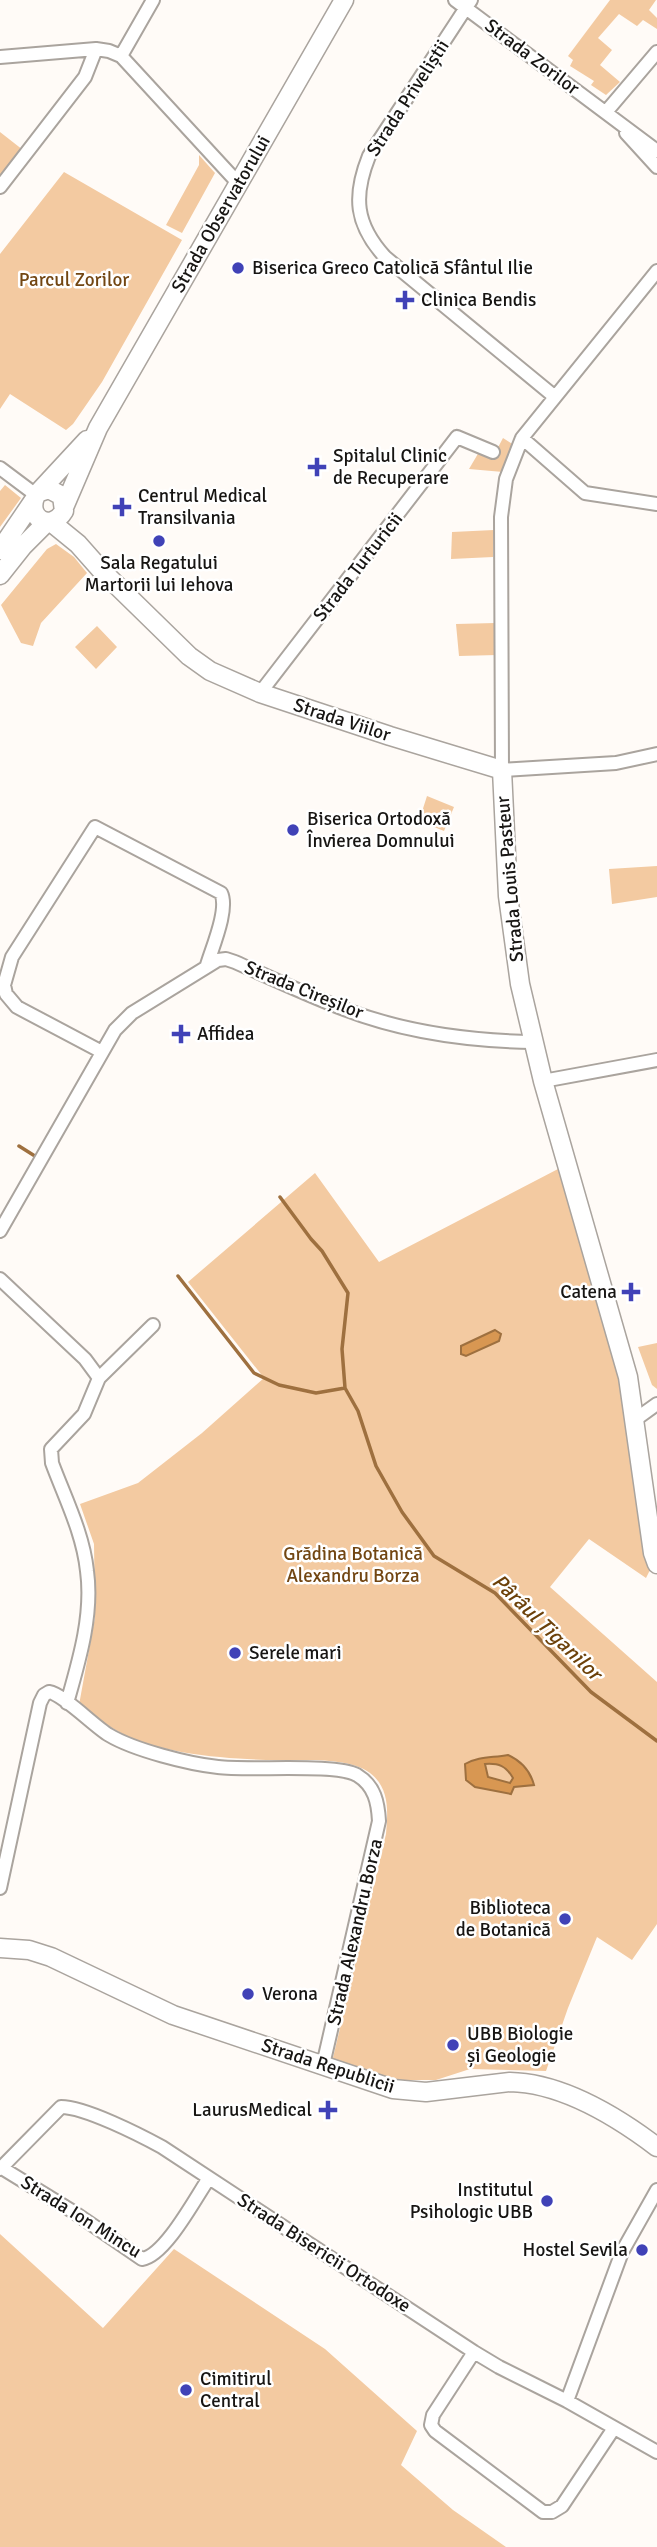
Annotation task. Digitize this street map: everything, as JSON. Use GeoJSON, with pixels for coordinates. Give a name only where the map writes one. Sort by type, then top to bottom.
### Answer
{"type":"FeatureCollection","features":[{"type":"Feature","properties":{"kind":"street"},"geometry":{"type":"LineString","coordinates":[[121,56],[153,0]]}},
{"type":"Feature","properties":{"kind":"street","name":"Strada Observatorului"},"geometry":{"type":"LineString","coordinates":[[0,575],[58,524],[98,428],[344,0]]}},
{"type":"Feature","properties":{"kind":"street","name":"Strada Zorilor"},"geometry":{"type":"LineString","coordinates":[[464,3],[657,151]]}},
{"type":"Feature","properties":{"kind":"street","name":"Strada Priveliștii"},"geometry":{"type":"LineString","coordinates":[[464,3],[369,156],[363,172],[359,210],[370,241],[385,257],[555,397]]}},
{"type":"Feature","properties":{"kind":"street"},"geometry":{"type":"LineString","coordinates":[[0,187],[85,77],[96,50]]}},
{"type":"Feature","properties":{"kind":"street"},"geometry":{"type":"LineString","coordinates":[[0,57],[96,50],[121,56],[238,183]]}},
{"type":"Feature","properties":{"kind":"street"},"geometry":{"type":"LineString","coordinates":[[607,114],[657,52]]}},
{"type":"Feature","properties":{"kind":"street","name":"Strada Zorilor"},"geometry":{"type":"LineString","coordinates":[[607,114],[657,167]]}},
{"type":"Feature","properties":{"kind":"street","name":"Strada Louis Pasteur"},"geometry":{"type":"LineString","coordinates":[[657,271],[522,438],[506,479],[501,517],[502,770],[508,896],[520,984],[543,1081],[622,1354],[636,1419],[653,1553],[657,1564]]}},
{"type":"Feature","properties":{"kind":"street","name":"Strada Observatorului"},"geometry":{"type":"LineString","coordinates":[[0,550],[37,495],[98,428]]}},
{"type":"Feature","properties":{"kind":"street","name":"Strada Turturicii"},"geometry":{"type":"LineString","coordinates":[[260,693],[457,437],[493,452]]}},
{"type":"Feature","properties":{"kind":"street"},"geometry":{"type":"LineString","coordinates":[[522,438],[585,493],[657,505]]}},
{"type":"Feature","properties":{"kind":"street"},"geometry":{"type":"LineString","coordinates":[[0,468],[37,495]]}},
{"type":"Feature","properties":{"kind":"street"},"geometry":{"type":"LineString","coordinates":[[49,489],[59,492],[58,524],[35,514],[37,495],[49,489]]}},
{"type":"Feature","properties":{"kind":"street","name":"Strada Viilor"},"geometry":{"type":"LineString","coordinates":[[58,524],[189,656],[210,671],[260,693],[502,770],[616,763],[657,754]]}},
{"type":"Feature","properties":{"kind":"street"},"geometry":{"type":"LineString","coordinates":[[0,1231],[102,1052],[123,1021],[208,965],[224,905],[220,893],[95,827],[12,957],[4,985],[6,994],[17,1007],[102,1052]]}},
{"type":"Feature","properties":{"kind":"street","name":"Strada Cireșilor"},"geometry":{"type":"LineString","coordinates":[[208,965],[226,959],[345,1009],[401,1025],[474,1039],[534,1042]]}},
{"type":"Feature","properties":{"kind":"street"},"geometry":{"type":"LineString","coordinates":[[543,1081],[657,1060]]}},
{"type":"Feature","properties":{"kind":"street"},"geometry":{"type":"LineString","coordinates":[[0,1279],[85,1359],[99,1378]]}},
{"type":"Feature","properties":{"kind":"street"},"geometry":{"type":"LineString","coordinates":[[67,1703],[86,1619],[88,1572],[83,1547],[50,1455],[54,1443],[84,1414],[99,1378],[153,1325]]}},
{"type":"Feature","properties":{"kind":"street"},"geometry":{"type":"LineString","coordinates":[[636,1419],[657,1404]]}},
{"type":"Feature","properties":{"kind":"street"},"geometry":{"type":"LineString","coordinates":[[0,1888],[40,1703],[49,1692],[60,1695],[67,1703]]}},
{"type":"Feature","properties":{"kind":"street","name":"Strada Alexandru Borza"},"geometry":{"type":"LineString","coordinates":[[67,1703],[125,1743],[178,1759],[235,1769],[342,1772],[355,1774],[371,1788],[379,1808],[377,1837],[323,2066]]}},
{"type":"Feature","properties":{"kind":"street","name":"Strada Republicii"},"geometry":{"type":"LineString","coordinates":[[0,1948],[29,1950],[51,1957],[173,2015],[403,2091],[426,2092],[510,2082],[535,2085],[588,2104],[637,2132],[657,2147]]}},
{"type":"Feature","properties":{"kind":"street","name":"Strada Bisericii Ortodoxe"},"geometry":{"type":"LineString","coordinates":[[1,2169],[53,2113],[64,2106],[148,2139],[474,2352],[657,2452]]}},
{"type":"Feature","properties":{"kind":"street","name":"Strada Ion Mincu"},"geometry":{"type":"LineString","coordinates":[[1,2169],[72,2211],[142,2259],[148,2258],[169,2238],[209,2178]]}},
{"type":"Feature","properties":{"kind":"street"},"geometry":{"type":"LineString","coordinates":[[568,2401],[622,2252],[657,2190]]}},
{"type":"Feature","properties":{"kind":"street"},"geometry":{"type":"LineString","coordinates":[[474,2352],[433,2415],[430,2426],[543,2512],[552,2512],[562,2506],[614,2428]]}},
{"type":"Feature","properties":{"kind":"green space"},"geometry":{"type":"Polygon","coordinates":[[[610,0],[656,0],[649,10],[657,18],[657,29],[643,20],[637,26],[619,14],[598,38],[612,50],[600,65],[620,82],[606,95],[591,85],[594,81],[570,66],[573,60],[568,56],[610,0]]]}},
{"type":"Feature","properties":{"kind":"green space"},"geometry":{"type":"Polygon","coordinates":[[[0,132],[23,150],[0,181],[0,132]]]}},
{"type":"Feature","properties":{"kind":"green space"},"geometry":{"type":"Polygon","coordinates":[[[199,155],[215,173],[182,233],[166,225],[199,165],[199,155]]]}},
{"type":"Feature","properties":{"kind":"green space","name":"Parcul Zorilor"},"geometry":{"type":"Polygon","coordinates":[[[64,172],[182,240],[102,382],[66,430],[10,394],[0,409],[0,254],[64,172]]]}},
{"type":"Feature","properties":{"kind":"green space"},"geometry":{"type":"Polygon","coordinates":[[[503,438],[514,445],[503,472],[469,469],[479,452],[494,455],[503,438]]]}},
{"type":"Feature","properties":{"kind":"green space"},"geometry":{"type":"Polygon","coordinates":[[[5,485],[21,498],[0,527],[0,491],[5,485]]]}},
{"type":"Feature","properties":{"kind":"green space"},"geometry":{"type":"Polygon","coordinates":[[[494,530],[493,557],[451,559],[452,532],[494,530]]]}},
{"type":"Feature","properties":{"kind":"green space"},"geometry":{"type":"Polygon","coordinates":[[[56,544],[74,557],[87,573],[41,623],[33,646],[21,643],[1,605],[47,549],[56,544]]]}},
{"type":"Feature","properties":{"kind":"green space"},"geometry":{"type":"Polygon","coordinates":[[[495,623],[497,655],[459,656],[456,624],[495,623]]]}},
{"type":"Feature","properties":{"kind":"green space"},"geometry":{"type":"Polygon","coordinates":[[[97,626],[117,647],[96,669],[75,647],[97,626]]]}},
{"type":"Feature","properties":{"kind":"green space"},"geometry":{"type":"Polygon","coordinates":[[[427,796],[454,807],[444,831],[419,821],[427,796]]]}},
{"type":"Feature","properties":{"kind":"green space"},"geometry":{"type":"Polygon","coordinates":[[[657,866],[657,897],[612,904],[609,869],[657,866]]]}},
{"type":"Feature","properties":{"kind":"green space","name":"Grădina Botanică Alexandru Borza"},"geometry":{"type":"Polygon","coordinates":[[[558,1169],[622,1388],[650,1570],[646,1578],[589,1539],[550,1587],[657,1682],[657,1924],[632,1960],[597,1937],[546,2071],[470,2069],[436,2080],[382,2080],[332,2062],[386,1834],[387,1807],[384,1791],[375,1777],[367,1771],[345,1763],[228,1758],[149,1744],[110,1726],[79,1705],[95,1617],[94,1544],[80,1504],[138,1483],[202,1433],[264,1378],[188,1282],[315,1173],[379,1262],[558,1169]]]}},
{"type":"Feature","properties":{"kind":"green space"},"geometry":{"type":"Polygon","coordinates":[[[657,1343],[657,1389],[652,1385],[638,1347],[657,1343]]]}},
{"type":"Feature","properties":{"kind":"green space","name":"Cimitirul Central"},"geometry":{"type":"Polygon","coordinates":[[[0,2234],[103,2328],[174,2249],[325,2349],[417,2431],[401,2465],[453,2510],[506,2547],[0,2547],[0,2234]]]}},
{"type":"Feature","properties":{"kind":"shaded area"},"geometry":{"type":"Polygon","coordinates":[[[495,1330],[501,1334],[499,1341],[466,1356],[461,1354],[461,1346],[495,1330]]]}},
{"type":"Feature","properties":{"kind":"shaded area"},"geometry":{"type":"Polygon","coordinates":[[[508,1755],[521,1763],[534,1785],[514,1787],[511,1794],[475,1787],[466,1780],[465,1764],[470,1761],[508,1755]],[[485,1764],[488,1777],[510,1783],[513,1778],[502,1766],[485,1764]]]}},
{"type":"Feature","properties":{"kind":"waterway"},"geometry":{"type":"LineString","coordinates":[[19,1146],[38,1158]]}},
{"type":"Feature","properties":{"kind":"waterway","name":"Pârâul Țiganilor"},"geometry":{"type":"LineString","coordinates":[[280,1197],[322,1251],[348,1293],[342,1349],[345,1388],[358,1411],[376,1466],[402,1512],[434,1556],[495,1593],[591,1692],[657,1741]]}},
{"type":"Feature","properties":{"kind":"waterway"},"geometry":{"type":"LineString","coordinates":[[178,1276],[254,1373],[279,1385],[316,1393],[345,1388]]}},
{"type":"Feature","properties":{"kind":"place","name":"Biserica Greco Catolică Sfântul Ilie"},"geometry":{"type":"Point","coordinates":[238,268]}},
{"type":"Feature","properties":{"kind":"place","name":"Clinica Bendis"},"geometry":{"type":"Point","coordinates":[405,300]}},
{"type":"Feature","properties":{"kind":"place","name":"Spitalul Clinic de Recuperare"},"geometry":{"type":"Point","coordinates":[317,467]}},
{"type":"Feature","properties":{"kind":"place","name":"Centrul Medical Transilvania"},"geometry":{"type":"Point","coordinates":[122,507]}},
{"type":"Feature","properties":{"kind":"place","name":"Sala Regatului Martorii lui Iehova"},"geometry":{"type":"Point","coordinates":[159,541]}},
{"type":"Feature","properties":{"kind":"place","name":"Biserica Ortodoxă Învierea Domnului"},"geometry":{"type":"Point","coordinates":[293,830]}},
{"type":"Feature","properties":{"kind":"place","name":"Affidea"},"geometry":{"type":"Point","coordinates":[181,1034]}},
{"type":"Feature","properties":{"kind":"place","name":"Catena"},"geometry":{"type":"Point","coordinates":[631,1292]}},
{"type":"Feature","properties":{"kind":"place","name":"Serele mari"},"geometry":{"type":"Point","coordinates":[235,1653]}},
{"type":"Feature","properties":{"kind":"place","name":"Biblioteca de Botanică"},"geometry":{"type":"Point","coordinates":[565,1919]}},
{"type":"Feature","properties":{"kind":"place","name":"Verona"},"geometry":{"type":"Point","coordinates":[248,1994]}},
{"type":"Feature","properties":{"kind":"place","name":"UBB Biologie și Geologie"},"geometry":{"type":"Point","coordinates":[453,2045]}},
{"type":"Feature","properties":{"kind":"place","name":"LaurusMedical"},"geometry":{"type":"Point","coordinates":[328,2110]}},
{"type":"Feature","properties":{"kind":"place","name":"Institutul Psihologic UBB"},"geometry":{"type":"Point","coordinates":[547,2201]}},
{"type":"Feature","properties":{"kind":"place","name":"Hostel Sevila"},"geometry":{"type":"Point","coordinates":[642,2250]}},
{"type":"Feature","properties":{"kind":"place","name":"Cimitirul Central"},"geometry":{"type":"Point","coordinates":[186,2390]}}]}
